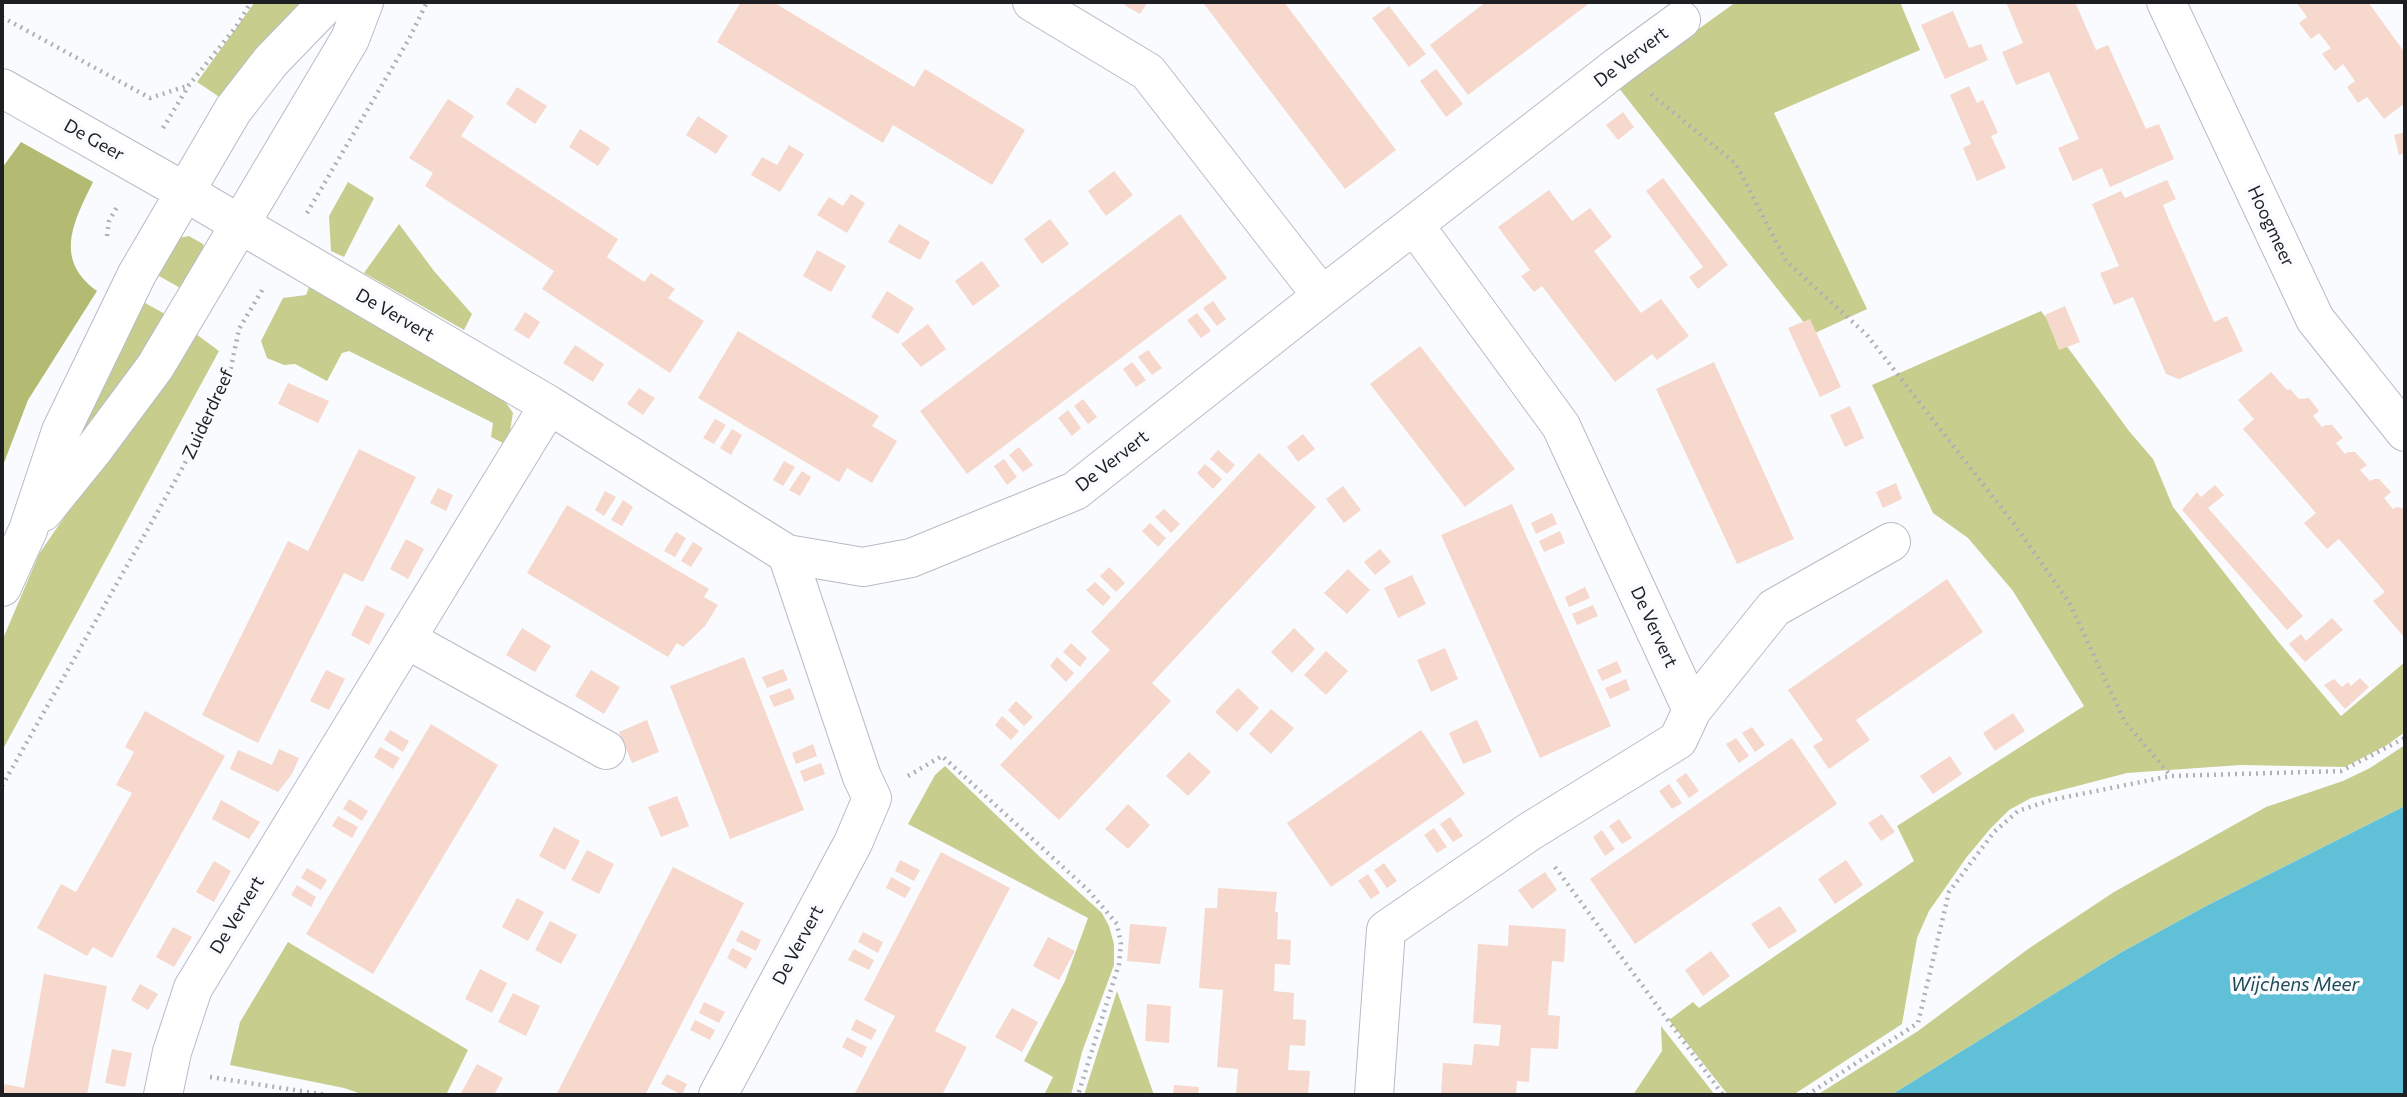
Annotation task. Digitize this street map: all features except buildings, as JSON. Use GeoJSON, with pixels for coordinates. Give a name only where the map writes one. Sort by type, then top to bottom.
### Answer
{"type":"FeatureCollection","features":[{"type":"Feature","properties":{"kind":"street"},"geometry":{"type":"LineString","coordinates":[[2,587],[28,530],[61,432],[137,274],[233,110],[271,61],[328,2]]}},
{"type":"Feature","properties":{"kind":"street"},"geometry":{"type":"LineString","coordinates":[[28,530],[94,449],[155,367],[350,39],[364,2]]}},
{"type":"Feature","properties":{"kind":"street"},"geometry":{"type":"LineString","coordinates":[[1032,2],[1148,72],[1322,296]]}},
{"type":"Feature","properties":{"kind":"street","name":"Hoogmeer"},"geometry":{"type":"LineString","coordinates":[[2166,2],[2315,319],[2405,432]]}},
{"type":"Feature","properties":{"kind":"street","name":"De Ververt"},"geometry":{"type":"LineString","coordinates":[[241,224],[548,405],[787,554],[863,566],[911,558],[1075,491],[1322,296],[1681,20]]}},
{"type":"Feature","properties":{"kind":"street","name":"De Geer"},"geometry":{"type":"LineString","coordinates":[[2,88],[241,224]]}},
{"type":"Feature","properties":{"kind":"street","name":"De Ververt"},"geometry":{"type":"LineString","coordinates":[[1415,226],[1561,426],[1692,710]]}},
{"type":"Feature","properties":{"kind":"street","name":"De Ververt"},"geometry":{"type":"LineString","coordinates":[[166,1083],[172,1052],[193,988],[548,405]]}},
{"type":"Feature","properties":{"kind":"street"},"geometry":{"type":"LineString","coordinates":[[1374,1095],[1387,930],[1529,832],[1678,740],[1692,710],[1774,608],[1891,542]]}},
{"type":"Feature","properties":{"kind":"street"},"geometry":{"type":"LineString","coordinates":[[787,554],[862,777],[872,797]]}},
{"type":"Feature","properties":{"kind":"street"},"geometry":{"type":"LineString","coordinates":[[406,639],[606,750]]}},
{"type":"Feature","properties":{"kind":"street","name":"De Ververt"},"geometry":{"type":"LineString","coordinates":[[718,1095],[853,843],[872,797]]}},
{"type":"Feature","properties":{"kind":"path","name":"Zuiderdreef"},"geometry":{"type":"LineString","coordinates":[[2,786],[183,467],[230,372],[239,329],[409,39],[427,2]]}},
{"type":"Feature","properties":{"kind":"path"},"geometry":{"type":"LineString","coordinates":[[2,17],[150,98],[189,85],[233,110]]}},
{"type":"Feature","properties":{"kind":"path"},"geometry":{"type":"LineString","coordinates":[[1618,66],[1735,164],[1786,261],[1867,335],[2014,524],[2069,602],[2125,722],[2171,776]]}},
{"type":"Feature","properties":{"kind":"path"},"geometry":{"type":"LineString","coordinates":[[289,142],[333,168]]}},
{"type":"Feature","properties":{"kind":"path"},"geometry":{"type":"LineString","coordinates":[[1807,1095],[1918,1023],[1949,892],[1994,832],[2018,811],[2051,800],[2171,776],[2341,771],[2405,738]]}},
{"type":"Feature","properties":{"kind":"path"},"geometry":{"type":"LineString","coordinates":[[872,797],[942,756],[1088,890],[1117,924],[1121,944],[1119,964],[1078,1095]]}},
{"type":"Feature","properties":{"kind":"path"},"geometry":{"type":"LineString","coordinates":[[1529,832],[1723,1095]]}},
{"type":"Feature","properties":{"kind":"path"},"geometry":{"type":"LineString","coordinates":[[166,1083],[327,1095]]}},
{"type":"Feature","properties":{"kind":"green space"},"geometry":{"type":"Polygon","coordinates":[[[255,2],[307,2],[224,100],[197,82],[255,2]]]}},
{"type":"Feature","properties":{"kind":"green space"},"geometry":{"type":"Polygon","coordinates":[[[1736,2],[1900,2],[1920,50],[1774,113],[1867,309],[1813,334],[1618,87],[1736,2]]]}},
{"type":"Feature","properties":{"kind":"green space"},"geometry":{"type":"Polygon","coordinates":[[[21,142],[93,182],[74,225],[71,253],[83,279],[97,291],[28,400],[2,468],[2,168],[21,142]]]}},
{"type":"Feature","properties":{"kind":"green space"},"geometry":{"type":"Polygon","coordinates":[[[348,182],[374,198],[344,257],[331,251],[329,216],[348,182]]]}},
{"type":"Feature","properties":{"kind":"green space"},"geometry":{"type":"Polygon","coordinates":[[[399,224],[434,271],[472,314],[464,330],[364,273],[399,224]]]}},
{"type":"Feature","properties":{"kind":"green space"},"geometry":{"type":"Polygon","coordinates":[[[189,236],[203,244],[207,260],[189,293],[152,272],[174,239],[189,236]]]}},
{"type":"Feature","properties":{"kind":"green space"},"geometry":{"type":"Polygon","coordinates":[[[311,282],[502,397],[513,413],[509,437],[505,444],[491,437],[493,423],[349,351],[342,353],[327,381],[295,364],[284,365],[267,358],[261,341],[283,298],[306,295],[311,282]]]}},
{"type":"Feature","properties":{"kind":"green space"},"geometry":{"type":"Polygon","coordinates":[[[138,299],[174,319],[73,447],[138,299]]]}},
{"type":"Feature","properties":{"kind":"green space"},"geometry":{"type":"Polygon","coordinates":[[[2041,311],[2129,431],[2153,459],[2173,507],[2276,639],[2341,716],[2405,662],[2405,732],[2387,745],[2345,767],[2240,765],[2127,773],[2031,798],[2009,810],[1990,829],[1929,911],[1917,938],[1902,1024],[1793,1095],[1728,1095],[1669,1020],[1693,1002],[1699,1008],[1914,861],[1897,826],[2084,706],[2013,591],[1968,538],[1933,513],[1872,385],[2041,311]]]}},
{"type":"Feature","properties":{"kind":"green space"},"geometry":{"type":"Polygon","coordinates":[[[192,331],[219,351],[2,751],[2,641],[39,554],[192,331]]]}},
{"type":"Feature","properties":{"kind":"green space"},"geometry":{"type":"Polygon","coordinates":[[[2405,745],[2405,806],[2208,905],[2120,953],[1891,1095],[1817,1095],[1918,1031],[2028,949],[2114,892],[2266,807],[2343,781],[2370,768],[2405,745]]]}},
{"type":"Feature","properties":{"kind":"green space"},"geometry":{"type":"Polygon","coordinates":[[[945,766],[1102,913],[1109,926],[1114,944],[1114,965],[1082,1052],[1071,1095],[1044,1095],[1053,1077],[1024,1061],[1065,981],[1088,918],[908,824],[935,775],[945,766]]]}},
{"type":"Feature","properties":{"kind":"green space"},"geometry":{"type":"Polygon","coordinates":[[[288,942],[468,1050],[446,1095],[364,1095],[344,1088],[230,1065],[240,1022],[288,942]]]}},
{"type":"Feature","properties":{"kind":"green space"},"geometry":{"type":"Polygon","coordinates":[[[1117,991],[1154,1095],[1084,1095],[1117,991]]]}},
{"type":"Feature","properties":{"kind":"green space"},"geometry":{"type":"Polygon","coordinates":[[[1661,1026],[1715,1095],[1633,1095],[1662,1051],[1661,1026]]]}},
{"type":"Feature","properties":{"kind":"water","name":"Wijchens Meer"},"geometry":{"type":"Polygon","coordinates":[[[2405,806],[2405,1095],[1891,1095],[2120,953],[2208,905],[2405,806]]]}}]}
